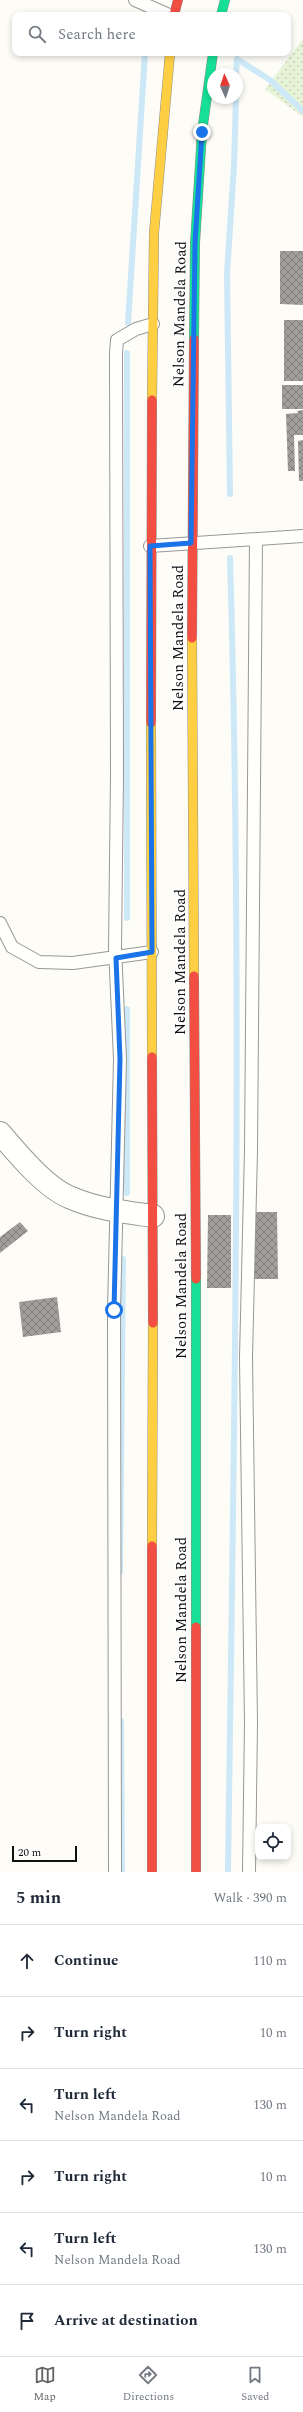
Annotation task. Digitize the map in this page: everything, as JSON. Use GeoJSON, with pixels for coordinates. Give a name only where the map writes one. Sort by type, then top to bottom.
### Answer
{"type":"FeatureCollection","features":[{"type":"Feature","properties":{"kind":"main road"},"geometry":{"type":"LineString","coordinates":[[175,12],[178,0]]}},
{"type":"Feature","properties":{"kind":"main road"},"geometry":{"type":"LineString","coordinates":[[222,12],[225,0]]}},
{"type":"Feature","properties":{"kind":"main road","name":"Nelson Mandela Road"},"geometry":{"type":"LineString","coordinates":[[152,1872],[152,952],[150,546],[152,324],[154,233],[170,56]]}},
{"type":"Feature","properties":{"kind":"main road","name":"Nelson Mandela Road"},"geometry":{"type":"LineString","coordinates":[[196,1872],[196,1204],[191,543],[195,243],[202,132],[213,56]]}},
{"type":"Feature","properties":{"kind":"street"},"geometry":{"type":"LineString","coordinates":[[0,1133],[30,1168],[68,1197],[100,1208],[152,1216]]}},
{"type":"Feature","properties":{"kind":"lane"},"geometry":{"type":"LineString","coordinates":[[135,0],[162,12]]}},
{"type":"Feature","properties":{"kind":"lane"},"geometry":{"type":"LineString","coordinates":[[115,1872],[114,1318],[120,1059],[116,958],[116,354],[117,340],[136,329],[152,324]]}},
{"type":"Feature","properties":{"kind":"lane"},"geometry":{"type":"LineString","coordinates":[[150,546],[303,536]]}},
{"type":"Feature","properties":{"kind":"lane"},"geometry":{"type":"LineString","coordinates":[[249,1872],[251,1723],[246,1358],[251,1142],[256,539]]}},
{"type":"Feature","properties":{"kind":"lane"},"geometry":{"type":"LineString","coordinates":[[0,923],[12,946],[39,962],[72,963],[152,952]]}},
{"type":"Feature","properties":{"kind":"green space"},"geometry":{"type":"Polygon","coordinates":[[[303,39],[303,117],[265,89],[303,39]]]}},
{"type":"Feature","properties":{"kind":"building"},"geometry":{"type":"Polygon","coordinates":[[[280,251],[303,251],[303,305],[280,304],[280,251]]]}},
{"type":"Feature","properties":{"kind":"building"},"geometry":{"type":"Polygon","coordinates":[[[284,320],[303,320],[303,381],[284,381],[284,320]]]}},
{"type":"Feature","properties":{"kind":"building"},"geometry":{"type":"Polygon","coordinates":[[[282,385],[303,385],[303,409],[282,409],[282,385]]]}},
{"type":"Feature","properties":{"kind":"building"},"geometry":{"type":"Polygon","coordinates":[[[303,410],[303,435],[294,435],[295,471],[288,471],[286,414],[298,413],[297,411],[303,410]]]}},
{"type":"Feature","properties":{"kind":"building"},"geometry":{"type":"Polygon","coordinates":[[[303,440],[303,481],[299,481],[298,441],[303,440]]]}},
{"type":"Feature","properties":{"kind":"building"},"geometry":{"type":"Polygon","coordinates":[[[254,1212],[277,1212],[278,1279],[254,1279],[254,1212]]]}},
{"type":"Feature","properties":{"kind":"building"},"geometry":{"type":"Polygon","coordinates":[[[208,1215],[231,1215],[231,1288],[207,1288],[208,1215]]]}},
{"type":"Feature","properties":{"kind":"building"},"geometry":{"type":"Polygon","coordinates":[[[20,1222],[28,1231],[0,1253],[0,1237],[20,1222]]]}},
{"type":"Feature","properties":{"kind":"building"},"geometry":{"type":"Polygon","coordinates":[[[57,1297],[61,1332],[23,1337],[19,1302],[57,1297]]]}},
{"type":"Feature","properties":{"kind":"waterway"},"geometry":{"type":"LineString","coordinates":[[128,323],[145,56]]}},
{"type":"Feature","properties":{"kind":"waterway"},"geometry":{"type":"LineString","coordinates":[[237,59],[270,80],[303,111]]}},
{"type":"Feature","properties":{"kind":"waterway"},"geometry":{"type":"LineString","coordinates":[[236,68],[237,59]]}},
{"type":"Feature","properties":{"kind":"waterway"},"geometry":{"type":"LineString","coordinates":[[230,494],[227,273],[234,166],[236,104]]}},
{"type":"Feature","properties":{"kind":"waterway"},"geometry":{"type":"LineString","coordinates":[[127,353],[127,918]]}},
{"type":"Feature","properties":{"kind":"waterway"},"geometry":{"type":"LineString","coordinates":[[228,1872],[235,1379],[237,1051],[234,722],[230,558]]}},
{"type":"Feature","properties":{"kind":"waterway"},"geometry":{"type":"LineString","coordinates":[[127,1009],[127,1193]]}},
{"type":"Feature","properties":{"kind":"waterway"},"geometry":{"type":"LineString","coordinates":[[120,1572],[123,1259]]}},
{"type":"Feature","properties":{"kind":"waterway"},"geometry":{"type":"LineString","coordinates":[[121,1721],[122,1872]]}},
{"type":"Feature","properties":{"kind":"traffic: fast"},"geometry":{"type":"LineString","coordinates":[[222,12],[225,0]]}},
{"type":"Feature","properties":{"kind":"traffic: fast"},"geometry":{"type":"LineString","coordinates":[[194,339],[195,243],[202,132],[213,56]]}},
{"type":"Feature","properties":{"kind":"traffic: fast"},"geometry":{"type":"LineString","coordinates":[[196,1279],[196,1627]]}},
{"type":"Feature","properties":{"kind":"traffic: slow"},"geometry":{"type":"LineString","coordinates":[[152,400],[154,233],[170,56]]}},
{"type":"Feature","properties":{"kind":"traffic: slow"},"geometry":{"type":"LineString","coordinates":[[192,638],[194,976]]}},
{"type":"Feature","properties":{"kind":"traffic: slow"},"geometry":{"type":"LineString","coordinates":[[151,723],[152,1057]]}},
{"type":"Feature","properties":{"kind":"traffic: slow"},"geometry":{"type":"LineString","coordinates":[[152,1546],[153,1323]]}},
{"type":"Feature","properties":{"kind":"traffic: jam"},"geometry":{"type":"LineString","coordinates":[[175,12],[178,0]]}},
{"type":"Feature","properties":{"kind":"traffic: jam"},"geometry":{"type":"LineString","coordinates":[[192,638],[194,339]]}},
{"type":"Feature","properties":{"kind":"traffic: jam"},"geometry":{"type":"LineString","coordinates":[[151,723],[152,400]]}},
{"type":"Feature","properties":{"kind":"traffic: jam"},"geometry":{"type":"LineString","coordinates":[[194,976],[196,1279]]}},
{"type":"Feature","properties":{"kind":"traffic: jam"},"geometry":{"type":"LineString","coordinates":[[152,1057],[153,1323]]}},
{"type":"Feature","properties":{"kind":"traffic: jam"},"geometry":{"type":"LineString","coordinates":[[152,1546],[152,1872]]}},
{"type":"Feature","properties":{"kind":"traffic: jam"},"geometry":{"type":"LineString","coordinates":[[196,1627],[196,1872]]}},
{"type":"Feature","properties":{"kind":"route"},"geometry":{"type":"LineString","coordinates":[[114,1310],[120,1059],[116,958],[152,952],[150,546],[191,543],[195,243],[202,132]]}}]}
